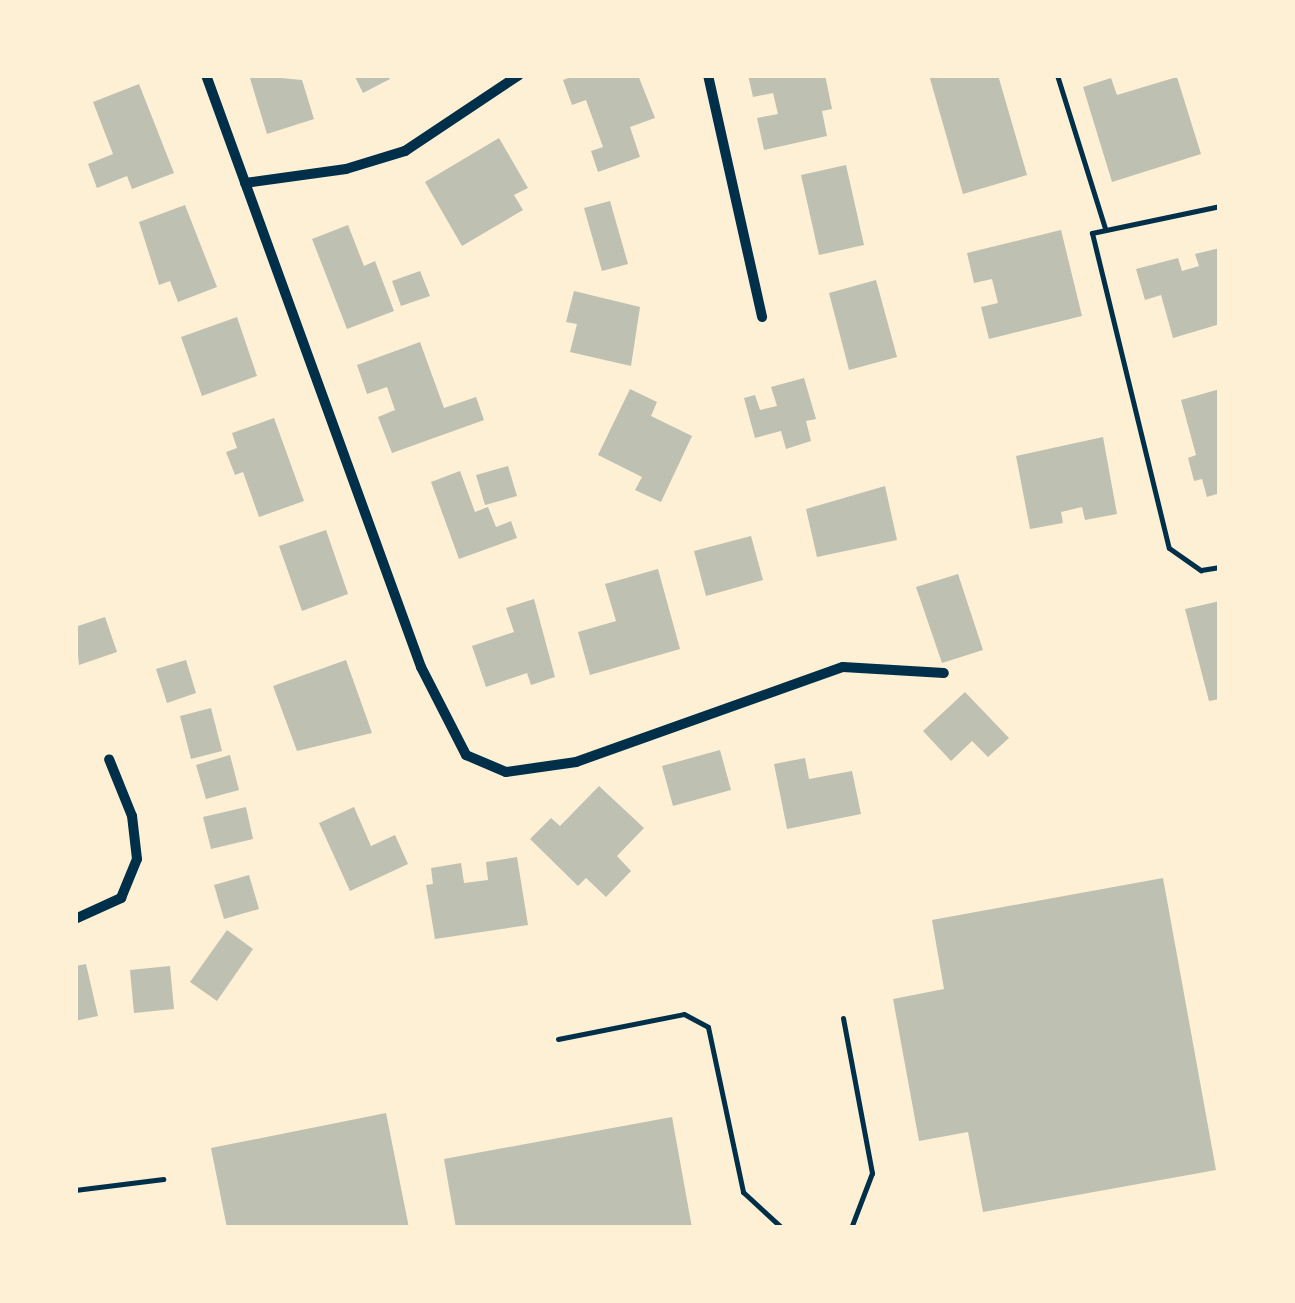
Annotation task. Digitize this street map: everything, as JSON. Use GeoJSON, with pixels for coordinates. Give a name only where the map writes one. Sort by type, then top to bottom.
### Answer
{"type":"FeatureCollection","features":[{"type":"Feature","properties":{"kind":"street"},"geometry":{"type":"LineString","coordinates":[[206,75],[421,667],[466,756],[506,772],[576,762],[844,667],[944,673]]}},
{"type":"Feature","properties":{"kind":"street"},"geometry":{"type":"LineString","coordinates":[[245,183],[346,170],[406,151],[519,75]]}},
{"type":"Feature","properties":{"kind":"street"},"geometry":{"type":"LineString","coordinates":[[708,75],[762,317]]}},
{"type":"Feature","properties":{"kind":"street"},"geometry":{"type":"LineString","coordinates":[[75,919],[121,898],[137,859],[132,816],[109,759]]}},
{"type":"Feature","properties":{"kind":"lane"},"geometry":{"type":"LineString","coordinates":[[1057,75],[1105,228]]}},
{"type":"Feature","properties":{"kind":"lane"},"geometry":{"type":"LineString","coordinates":[[1220,206],[1092,233],[1168,548],[1201,570],[1220,567]]}},
{"type":"Feature","properties":{"kind":"lane"},"geometry":{"type":"LineString","coordinates":[[558,1039],[684,1014],[708,1027],[743,1192],[782,1228]]}},
{"type":"Feature","properties":{"kind":"lane"},"geometry":{"type":"LineString","coordinates":[[843,1018],[872,1173],[851,1228]]}},
{"type":"Feature","properties":{"kind":"lane"},"geometry":{"type":"LineString","coordinates":[[75,1190],[163,1179]]}},
{"type":"Feature","properties":{"kind":"building"},"geometry":{"type":"Polygon","coordinates":[[[249,75],[302,80],[314,119],[267,134],[249,75]]]}},
{"type":"Feature","properties":{"kind":"building"},"geometry":{"type":"Polygon","coordinates":[[[354,75],[388,75],[390,79],[363,93],[354,75]]]}},
{"type":"Feature","properties":{"kind":"building"},"geometry":{"type":"Polygon","coordinates":[[[577,75],[638,75],[655,118],[630,127],[640,157],[598,172],[591,151],[603,147],[586,100],[572,105],[563,80],[577,75]]]}},
{"type":"Feature","properties":{"kind":"building"},"geometry":{"type":"Polygon","coordinates":[[[748,75],[825,75],[832,109],[822,111],[827,136],[764,150],[757,118],[778,114],[773,93],[753,97],[748,75]]]}},
{"type":"Feature","properties":{"kind":"building"},"geometry":{"type":"Polygon","coordinates":[[[929,75],[998,75],[1027,175],[963,194],[929,75]]]}},
{"type":"Feature","properties":{"kind":"building"},"geometry":{"type":"Polygon","coordinates":[[[1177,77],[1201,154],[1112,182],[1083,87],[1111,78],[1117,95],[1177,77]]]}},
{"type":"Feature","properties":{"kind":"building"},"geometry":{"type":"Polygon","coordinates":[[[139,84],[174,173],[132,189],[127,176],[97,188],[88,164],[113,154],[93,102],[139,84]]]}},
{"type":"Feature","properties":{"kind":"building"},"geometry":{"type":"Polygon","coordinates":[[[499,138],[528,188],[514,195],[523,210],[462,246],[425,182],[499,138]]]}},
{"type":"Feature","properties":{"kind":"building"},"geometry":{"type":"Polygon","coordinates":[[[846,165],[864,245],[819,255],[801,175],[846,165]]]}},
{"type":"Feature","properties":{"kind":"building"},"geometry":{"type":"Polygon","coordinates":[[[610,201],[628,264],[602,271],[584,208],[610,201]]]}},
{"type":"Feature","properties":{"kind":"building"},"geometry":{"type":"Polygon","coordinates":[[[185,205],[217,287],[178,302],[170,281],[159,285],[139,222],[185,205]]]}},
{"type":"Feature","properties":{"kind":"building"},"geometry":{"type":"Polygon","coordinates":[[[348,225],[364,266],[375,261],[394,311],[347,329],[312,239],[348,225]]]}},
{"type":"Feature","properties":{"kind":"building"},"geometry":{"type":"Polygon","coordinates":[[[1061,230],[1082,316],[989,339],[981,307],[998,303],[992,279],[974,283],[967,253],[1061,230]]]}},
{"type":"Feature","properties":{"kind":"building"},"geometry":{"type":"Polygon","coordinates":[[[1220,248],[1220,324],[1173,338],[1161,295],[1145,300],[1136,269],[1178,258],[1182,271],[1199,266],[1195,254],[1220,248]]]}},
{"type":"Feature","properties":{"kind":"building"},"geometry":{"type":"Polygon","coordinates":[[[420,271],[430,296],[401,306],[392,281],[420,271]]]}},
{"type":"Feature","properties":{"kind":"building"},"geometry":{"type":"Polygon","coordinates":[[[876,280],[897,357],[849,370],[829,293],[876,280]]]}},
{"type":"Feature","properties":{"kind":"building"},"geometry":{"type":"Polygon","coordinates":[[[574,291],[640,307],[631,366],[570,352],[577,324],[566,322],[574,291]]]}},
{"type":"Feature","properties":{"kind":"building"},"geometry":{"type":"Polygon","coordinates":[[[237,317],[257,376],[202,396],[181,337],[237,317]]]}},
{"type":"Feature","properties":{"kind":"building"},"geometry":{"type":"Polygon","coordinates":[[[420,342],[444,408],[476,397],[484,420],[392,453],[378,417],[395,410],[387,387],[367,394],[357,365],[420,342]]]}},
{"type":"Feature","properties":{"kind":"building"},"geometry":{"type":"Polygon","coordinates":[[[804,378],[816,419],[806,421],[811,441],[786,449],[781,431],[755,438],[744,398],[755,395],[760,410],[777,406],[771,387],[804,378]]]}},
{"type":"Feature","properties":{"kind":"building"},"geometry":{"type":"Polygon","coordinates":[[[630,389],[657,402],[651,416],[692,436],[661,502],[635,490],[642,477],[598,455],[630,389]]]}},
{"type":"Feature","properties":{"kind":"building"},"geometry":{"type":"Polygon","coordinates":[[[1220,389],[1220,493],[1207,497],[1202,479],[1194,481],[1188,458],[1196,455],[1181,400],[1220,389]]]}},
{"type":"Feature","properties":{"kind":"building"},"geometry":{"type":"Polygon","coordinates":[[[274,418],[304,501],[259,517],[243,472],[235,475],[226,452],[237,448],[232,433],[274,418]]]}},
{"type":"Feature","properties":{"kind":"building"},"geometry":{"type":"Polygon","coordinates":[[[1103,437],[1117,514],[1085,520],[1082,507],[1061,512],[1063,523],[1030,529],[1016,456],[1103,437]]]}},
{"type":"Feature","properties":{"kind":"building"},"geometry":{"type":"Polygon","coordinates":[[[508,466],[517,496],[485,505],[476,475],[508,466]]]}},
{"type":"Feature","properties":{"kind":"building"},"geometry":{"type":"Polygon","coordinates":[[[460,471],[475,512],[488,507],[496,527],[511,521],[517,538],[459,559],[431,482],[460,471]]]}},
{"type":"Feature","properties":{"kind":"building"},"geometry":{"type":"Polygon","coordinates":[[[885,486],[897,540],[817,557],[806,509],[885,486]]]}},
{"type":"Feature","properties":{"kind":"building"},"geometry":{"type":"Polygon","coordinates":[[[326,530],[348,594],[302,611],[279,546],[326,530]]]}},
{"type":"Feature","properties":{"kind":"building"},"geometry":{"type":"Polygon","coordinates":[[[751,536],[763,580],[706,596],[694,551],[751,536]]]}},
{"type":"Feature","properties":{"kind":"building"},"geometry":{"type":"Polygon","coordinates":[[[658,569],[680,649],[590,675],[578,632],[616,621],[605,584],[658,569]]]}},
{"type":"Feature","properties":{"kind":"building"},"geometry":{"type":"Polygon","coordinates":[[[958,574],[983,650],[942,663],[916,587],[958,574]]]}},
{"type":"Feature","properties":{"kind":"building"},"geometry":{"type":"Polygon","coordinates":[[[534,599],[555,677],[531,685],[527,673],[486,687],[472,646],[514,632],[506,608],[534,599]]]}},
{"type":"Feature","properties":{"kind":"building"},"geometry":{"type":"Polygon","coordinates":[[[1220,601],[1220,699],[1209,701],[1185,609],[1220,601]]]}},
{"type":"Feature","properties":{"kind":"building"},"geometry":{"type":"Polygon","coordinates":[[[105,617],[117,652],[79,665],[75,627],[105,617]]]}},
{"type":"Feature","properties":{"kind":"building"},"geometry":{"type":"Polygon","coordinates":[[[186,660],[196,693],[167,703],[156,669],[186,660]]]}},
{"type":"Feature","properties":{"kind":"building"},"geometry":{"type":"Polygon","coordinates":[[[346,660],[372,733],[297,751],[273,686],[346,660]]]}},
{"type":"Feature","properties":{"kind":"building"},"geometry":{"type":"Polygon","coordinates":[[[965,692],[1009,738],[988,757],[972,741],[951,761],[923,731],[965,692]]]}},
{"type":"Feature","properties":{"kind":"building"},"geometry":{"type":"Polygon","coordinates":[[[211,708],[222,751],[191,759],[180,716],[211,708]]]}},
{"type":"Feature","properties":{"kind":"building"},"geometry":{"type":"Polygon","coordinates":[[[720,750],[731,790],[673,806],[662,766],[720,750]]]}},
{"type":"Feature","properties":{"kind":"building"},"geometry":{"type":"Polygon","coordinates":[[[230,755],[239,790],[206,799],[196,765],[230,755]]]}},
{"type":"Feature","properties":{"kind":"building"},"geometry":{"type":"Polygon","coordinates":[[[805,758],[809,779],[852,771],[861,814],[787,829],[774,764],[805,758]]]}},
{"type":"Feature","properties":{"kind":"building"},"geometry":{"type":"Polygon","coordinates":[[[599,786],[644,828],[617,856],[631,871],[606,897],[586,878],[578,886],[530,839],[551,818],[560,826],[599,786]]]}},
{"type":"Feature","properties":{"kind":"building"},"geometry":{"type":"Polygon","coordinates":[[[246,807],[253,839],[211,849],[203,817],[246,807]]]}},
{"type":"Feature","properties":{"kind":"building"},"geometry":{"type":"Polygon","coordinates":[[[354,807],[371,846],[395,835],[408,864],[350,891],[319,823],[354,807]]]}},
{"type":"Feature","properties":{"kind":"building"},"geometry":{"type":"Polygon","coordinates":[[[517,857],[528,925],[435,939],[426,885],[433,884],[431,868],[461,863],[464,883],[488,880],[486,862],[517,857]]]}},
{"type":"Feature","properties":{"kind":"building"},"geometry":{"type":"Polygon","coordinates":[[[249,875],[259,909],[224,919],[214,885],[249,875]]]}},
{"type":"Feature","properties":{"kind":"building"},"geometry":{"type":"Polygon","coordinates":[[[1163,878],[1216,1170],[983,1212],[968,1132],[919,1141],[893,999],[944,989],[932,920],[1163,878]]]}},
{"type":"Feature","properties":{"kind":"building"},"geometry":{"type":"Polygon","coordinates":[[[227,930],[253,949],[217,1001],[190,982],[227,930]]]}},
{"type":"Feature","properties":{"kind":"building"},"geometry":{"type":"Polygon","coordinates":[[[86,964],[98,1016],[75,1021],[75,966],[86,964]]]}},
{"type":"Feature","properties":{"kind":"building"},"geometry":{"type":"Polygon","coordinates":[[[170,966],[174,1009],[134,1013],[130,970],[170,966]]]}},
{"type":"Feature","properties":{"kind":"building"},"geometry":{"type":"Polygon","coordinates":[[[386,1113],[409,1228],[227,1228],[211,1148],[386,1113]]]}},
{"type":"Feature","properties":{"kind":"building"},"geometry":{"type":"Polygon","coordinates":[[[672,1117],[692,1228],[456,1228],[444,1159],[672,1117]]]}}]}
